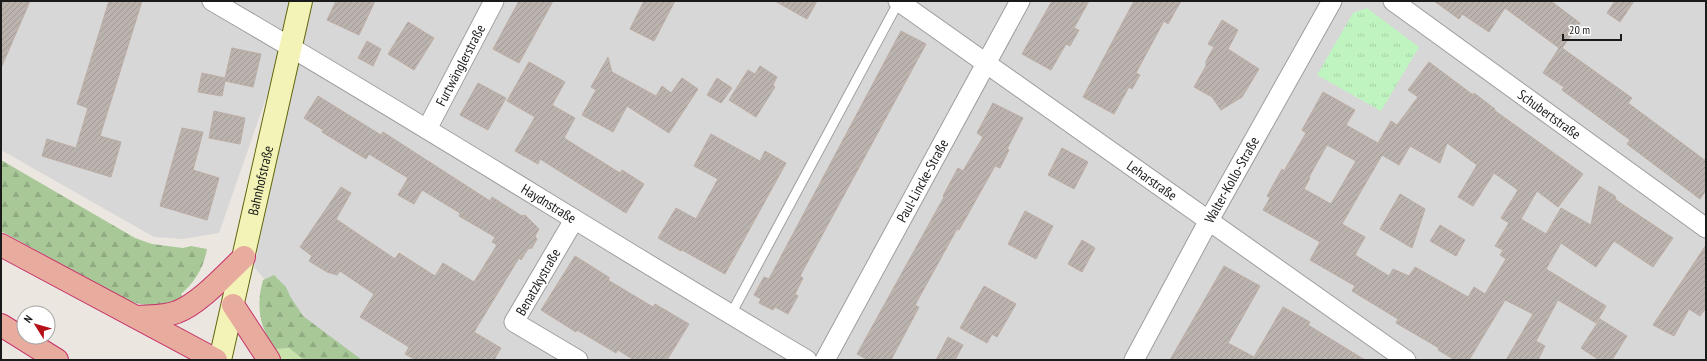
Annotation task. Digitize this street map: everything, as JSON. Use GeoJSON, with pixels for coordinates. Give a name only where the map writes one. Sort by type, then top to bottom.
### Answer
{"type":"FeatureCollection","features":[{"type":"Feature","properties":{"kind":"highway"},"geometry":{"type":"LineString","coordinates":[[1,245],[216,360]]}},
{"type":"Feature","properties":{"kind":"highway"},"geometry":{"type":"LineString","coordinates":[[137,317],[159,316],[178,312],[204,293],[244,257]]}},
{"type":"Feature","properties":{"kind":"highway"},"geometry":{"type":"LineString","coordinates":[[233,306],[269,360]]}},
{"type":"Feature","properties":{"kind":"highway"},"geometry":{"type":"LineString","coordinates":[[1,325],[57,360]]}},
{"type":"Feature","properties":{"kind":"main road","name":"Bahnhofstraße"},"geometry":{"type":"LineString","coordinates":[[220,360],[301,1]]}},
{"type":"Feature","properties":{"kind":"street","name":"Haydnstraße"},"geometry":{"type":"LineString","coordinates":[[212,1],[427,129],[574,220],[807,360]]}},
{"type":"Feature","properties":{"kind":"street","name":"Furtwänglerstraße"},"geometry":{"type":"LineString","coordinates":[[427,129],[494,1]]}},
{"type":"Feature","properties":{"kind":"street","name":"Leharstraße"},"geometry":{"type":"LineString","coordinates":[[899,1],[1208,222],[1406,360]]}},
{"type":"Feature","properties":{"kind":"street","name":"Paul-Lincke-Straße"},"geometry":{"type":"LineString","coordinates":[[825,360],[985,62],[1020,1]]}},
{"type":"Feature","properties":{"kind":"street","name":"Walter-Kollo-Straße"},"geometry":{"type":"LineString","coordinates":[[1134,360],[1208,222],[1332,1]]}},
{"type":"Feature","properties":{"kind":"street","name":"Schubertstraße"},"geometry":{"type":"LineString","coordinates":[[1393,1],[1706,228]]}},
{"type":"Feature","properties":{"kind":"street","name":"Benatzkystraße"},"geometry":{"type":"LineString","coordinates":[[574,220],[514,322],[578,360]]}},
{"type":"Feature","properties":{"kind":"lane"},"geometry":{"type":"LineString","coordinates":[[731,314],[899,1]]}},
{"type":"Feature","properties":{"kind":"shaded area"},"geometry":{"type":"Polygon","coordinates":[[[1,1],[292,1],[280,58],[219,233],[183,239],[154,237],[1,150],[1,1]]]}},
{"type":"Feature","properties":{"kind":"shaded area"},"geometry":{"type":"Polygon","coordinates":[[[309,1],[1706,1],[1706,360],[334,360],[254,267],[309,1]]]}},
{"type":"Feature","properties":{"kind":"green space"},"geometry":{"type":"Polygon","coordinates":[[[1367,8],[1419,47],[1381,111],[1317,75],[1353,13],[1367,8]]]}},
{"type":"Feature","properties":{"kind":"green space"},"geometry":{"type":"Polygon","coordinates":[[[1,160],[135,238],[152,244],[183,248],[191,246],[207,249],[204,262],[198,274],[181,294],[184,298],[170,304],[156,306],[129,301],[1,231],[1,160]]]}},
{"type":"Feature","properties":{"kind":"green space"},"geometry":{"type":"Polygon","coordinates":[[[274,275],[286,287],[303,316],[362,360],[304,360],[289,348],[276,349],[266,333],[260,316],[260,299],[263,280],[274,275]]]}},
{"type":"Feature","properties":{"kind":"green space"},"geometry":{"type":"Polygon","coordinates":[[[289,348],[304,360],[282,360],[273,351],[276,349],[289,348]]]}},
{"type":"Feature","properties":{"kind":"building"},"geometry":{"type":"Polygon","coordinates":[[[1,1],[30,1],[1,68],[1,1]]]}},
{"type":"Feature","properties":{"kind":"building"},"geometry":{"type":"Polygon","coordinates":[[[109,1],[142,1],[100,136],[121,142],[111,177],[42,156],[47,139],[76,148],[88,108],[77,104],[109,1]]]}},
{"type":"Feature","properties":{"kind":"building"},"geometry":{"type":"Polygon","coordinates":[[[336,1],[375,1],[359,35],[327,20],[336,1]]]}},
{"type":"Feature","properties":{"kind":"building"},"geometry":{"type":"Polygon","coordinates":[[[519,1],[553,1],[519,63],[493,49],[519,1]]]}},
{"type":"Feature","properties":{"kind":"building"},"geometry":{"type":"Polygon","coordinates":[[[644,1],[675,1],[654,41],[630,29],[644,1]]]}},
{"type":"Feature","properties":{"kind":"building"},"geometry":{"type":"Polygon","coordinates":[[[775,1],[817,1],[807,19],[775,1]]]}},
{"type":"Feature","properties":{"kind":"building"},"geometry":{"type":"Polygon","coordinates":[[[1052,1],[1089,1],[1074,28],[1079,30],[1070,46],[1066,44],[1051,70],[1022,54],[1052,1]]]}},
{"type":"Feature","properties":{"kind":"building"},"geometry":{"type":"Polygon","coordinates":[[[1134,1],[1181,1],[1168,24],[1164,21],[1136,73],[1140,75],[1132,89],[1129,87],[1114,114],[1083,97],[1134,1]]]}},
{"type":"Feature","properties":{"kind":"building"},"geometry":{"type":"Polygon","coordinates":[[[1434,1],[1551,1],[1580,23],[1562,48],[1632,98],[1628,103],[1706,161],[1706,190],[1700,199],[1627,144],[1630,140],[1562,90],[1564,87],[1543,73],[1559,48],[1505,8],[1489,32],[1462,14],[1459,19],[1434,1]]]}},
{"type":"Feature","properties":{"kind":"building"},"geometry":{"type":"Polygon","coordinates":[[[1615,1],[1634,1],[1620,22],[1607,13],[1615,1]]]}},
{"type":"Feature","properties":{"kind":"building"},"geometry":{"type":"Polygon","coordinates":[[[1222,20],[1238,30],[1228,49],[1259,69],[1242,97],[1221,110],[1212,97],[1194,87],[1206,66],[1206,61],[1214,47],[1208,44],[1222,20]]]}},
{"type":"Feature","properties":{"kind":"building"},"geometry":{"type":"Polygon","coordinates":[[[408,22],[434,38],[414,70],[388,54],[408,22]]]}},
{"type":"Feature","properties":{"kind":"building"},"geometry":{"type":"Polygon","coordinates":[[[901,31],[926,44],[800,276],[803,278],[795,294],[798,296],[788,314],[775,307],[773,310],[759,303],[761,299],[754,295],[764,277],[769,279],[901,31]]]}},
{"type":"Feature","properties":{"kind":"building"},"geometry":{"type":"Polygon","coordinates":[[[367,41],[381,49],[373,66],[358,58],[367,41]]]}},
{"type":"Feature","properties":{"kind":"building"},"geometry":{"type":"Polygon","coordinates":[[[232,48],[261,54],[253,87],[225,81],[222,96],[198,92],[202,73],[225,78],[232,48]]]}},
{"type":"Feature","properties":{"kind":"building"},"geometry":{"type":"Polygon","coordinates":[[[608,57],[612,72],[656,96],[662,86],[671,93],[682,78],[698,89],[669,133],[627,106],[613,132],[582,115],[596,90],[591,87],[608,57]]]}},
{"type":"Feature","properties":{"kind":"building"},"geometry":{"type":"Polygon","coordinates":[[[529,62],[565,82],[552,105],[575,118],[564,138],[620,173],[622,170],[644,184],[626,213],[540,159],[538,164],[515,151],[535,117],[507,101],[529,62]]]}},
{"type":"Feature","properties":{"kind":"building"},"geometry":{"type":"Polygon","coordinates":[[[1429,62],[1473,95],[1474,93],[1495,109],[1494,110],[1583,174],[1558,207],[1537,191],[1521,219],[1546,234],[1561,208],[1591,225],[1599,186],[1615,196],[1616,200],[1673,238],[1653,267],[1614,241],[1596,267],[1561,243],[1546,269],[1606,306],[1596,323],[1558,300],[1536,341],[1545,346],[1538,360],[1506,360],[1533,314],[1505,300],[1469,360],[1455,360],[1438,350],[1439,348],[1396,323],[1398,319],[1352,291],[1355,286],[1310,260],[1320,242],[1263,210],[1270,198],[1267,196],[1282,169],[1284,171],[1306,133],[1302,130],[1323,92],[1355,110],[1346,125],[1378,143],[1391,121],[1397,125],[1418,97],[1408,90],[1429,62]],[[1447,143],[1440,163],[1410,146],[1399,165],[1382,155],[1342,224],[1365,237],[1355,255],[1389,276],[1393,269],[1409,276],[1415,267],[1468,297],[1474,287],[1485,294],[1506,259],[1500,255],[1503,250],[1495,246],[1509,223],[1501,218],[1518,190],[1494,173],[1473,206],[1458,197],[1477,165],[1447,143]],[[1327,145],[1304,189],[1331,204],[1356,161],[1327,145]]]}},
{"type":"Feature","properties":{"kind":"building"},"geometry":{"type":"Polygon","coordinates":[[[760,66],[777,77],[773,85],[775,87],[756,117],[729,100],[748,70],[755,74],[760,66]]]}},
{"type":"Feature","properties":{"kind":"building"},"geometry":{"type":"Polygon","coordinates":[[[717,78],[732,88],[721,103],[707,95],[717,78]]]}},
{"type":"Feature","properties":{"kind":"building"},"geometry":{"type":"Polygon","coordinates":[[[478,83],[506,98],[488,130],[460,115],[478,83]]]}},
{"type":"Feature","properties":{"kind":"building"},"geometry":{"type":"Polygon","coordinates":[[[318,96],[381,135],[383,132],[490,201],[492,197],[522,216],[525,215],[539,229],[535,236],[537,239],[532,248],[528,249],[521,260],[519,258],[474,332],[501,348],[494,360],[416,360],[405,354],[409,347],[360,317],[374,294],[340,271],[337,275],[327,272],[309,261],[312,256],[300,247],[341,187],[351,193],[336,219],[395,259],[399,253],[435,276],[443,263],[474,282],[497,245],[492,242],[495,237],[459,216],[460,213],[422,190],[414,204],[398,195],[408,178],[369,154],[366,159],[322,132],[323,130],[304,118],[318,96]]]}},
{"type":"Feature","properties":{"kind":"building"},"geometry":{"type":"Polygon","coordinates":[[[993,103],[1023,118],[1007,149],[1009,150],[1000,168],[995,166],[959,230],[957,229],[915,305],[919,307],[891,360],[868,360],[857,354],[944,197],[943,196],[958,168],[963,171],[983,137],[977,133],[993,103]]]}},
{"type":"Feature","properties":{"kind":"building"},"geometry":{"type":"Polygon","coordinates":[[[214,111],[245,118],[240,144],[209,138],[214,111]]]}},
{"type":"Feature","properties":{"kind":"building"},"geometry":{"type":"Polygon","coordinates":[[[182,128],[203,132],[193,170],[219,178],[207,220],[160,206],[182,128]]]}},
{"type":"Feature","properties":{"kind":"building"},"geometry":{"type":"Polygon","coordinates":[[[711,134],[760,161],[765,151],[786,163],[725,274],[658,238],[676,208],[696,219],[718,179],[694,166],[711,134]]]}},
{"type":"Feature","properties":{"kind":"building"},"geometry":{"type":"Polygon","coordinates":[[[1062,148],[1088,162],[1074,189],[1048,175],[1062,148]]]}},
{"type":"Feature","properties":{"kind":"building"},"geometry":{"type":"Polygon","coordinates":[[[1400,194],[1425,209],[1412,248],[1380,229],[1400,194]]]}},
{"type":"Feature","properties":{"kind":"building"},"geometry":{"type":"Polygon","coordinates":[[[1025,211],[1053,226],[1036,259],[1008,244],[1025,211]]]}},
{"type":"Feature","properties":{"kind":"building"},"geometry":{"type":"Polygon","coordinates":[[[1440,225],[1465,240],[1456,256],[1430,241],[1440,225]]]}},
{"type":"Feature","properties":{"kind":"building"},"geometry":{"type":"Polygon","coordinates":[[[1082,240],[1095,248],[1082,272],[1068,264],[1082,240]]]}},
{"type":"Feature","properties":{"kind":"building"},"geometry":{"type":"Polygon","coordinates":[[[1706,245],[1706,308],[1700,316],[1689,309],[1674,336],[1653,325],[1706,245]]]}},
{"type":"Feature","properties":{"kind":"building"},"geometry":{"type":"Polygon","coordinates":[[[575,256],[610,278],[608,280],[653,307],[655,304],[689,324],[667,360],[634,360],[618,350],[616,353],[577,330],[576,332],[541,310],[575,256]]]}},
{"type":"Feature","properties":{"kind":"building"},"geometry":{"type":"Polygon","coordinates":[[[1224,266],[1260,286],[1228,343],[1254,357],[1283,307],[1310,322],[1308,325],[1365,360],[1170,360],[1224,266]]]}},
{"type":"Feature","properties":{"kind":"building"},"geometry":{"type":"Polygon","coordinates":[[[984,286],[1016,304],[997,337],[992,334],[987,343],[960,328],[984,286]]]}},
{"type":"Feature","properties":{"kind":"building"},"geometry":{"type":"Polygon","coordinates":[[[1600,319],[1627,336],[1612,360],[1599,360],[1581,348],[1600,319]]]}},
{"type":"Feature","properties":{"kind":"building"},"geometry":{"type":"Polygon","coordinates":[[[948,337],[963,345],[955,360],[936,360],[948,337]]]}}]}
